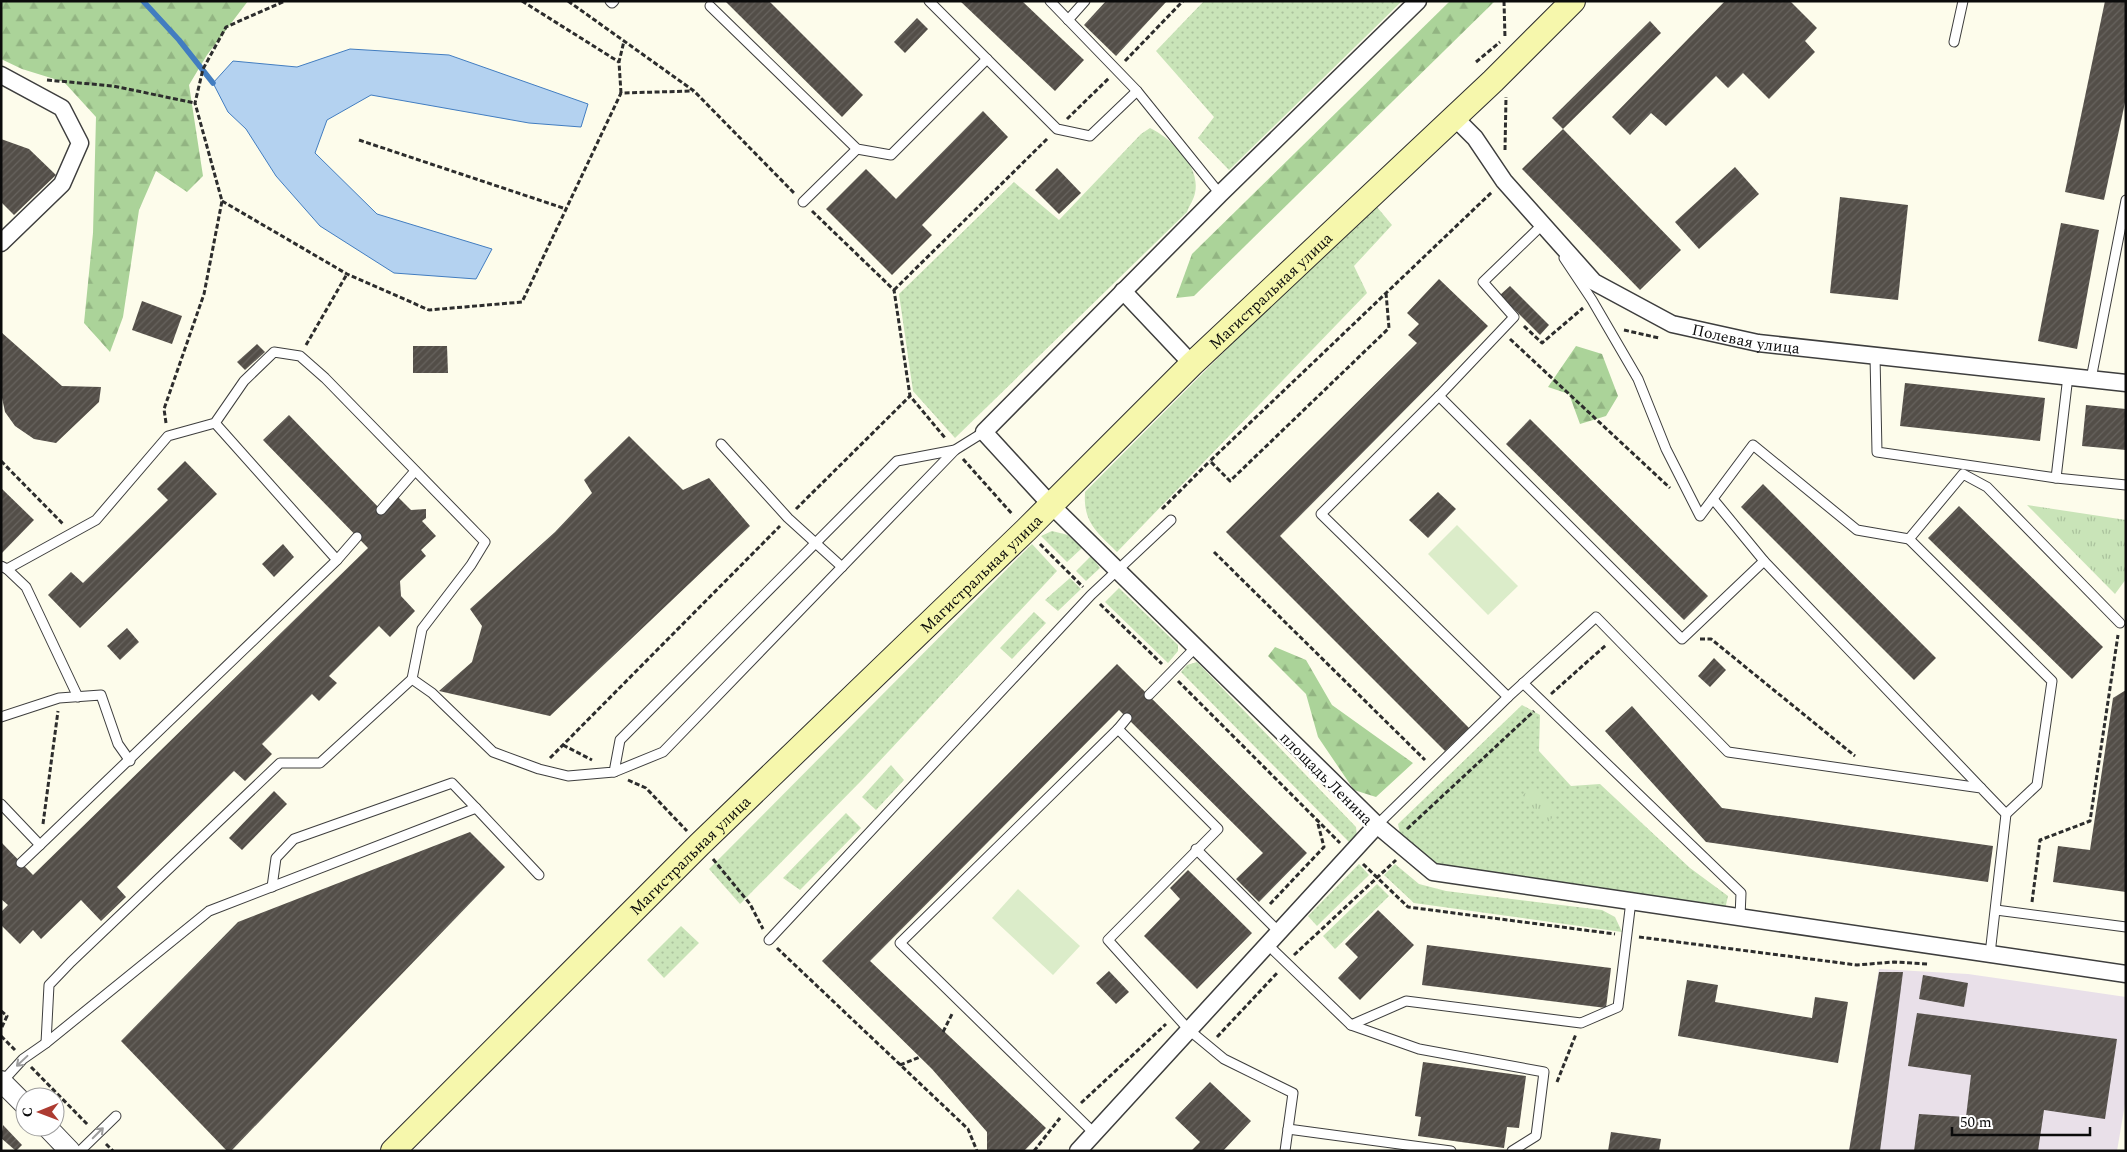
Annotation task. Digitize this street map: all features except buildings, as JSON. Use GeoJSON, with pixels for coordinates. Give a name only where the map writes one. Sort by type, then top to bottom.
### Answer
{"type":"FeatureCollection","features":[{"type":"Feature","properties":{"kind":"main road","name":"Магистральная улица"},"geometry":{"type":"LineString","coordinates":[[393,1151],[700,844],[1051,506],[1192,364],[1454,117],[1573,1]]}},
{"type":"Feature","properties":{"kind":"street"},"geometry":{"type":"LineString","coordinates":[[984,432],[1220,194],[1418,1]]}},
{"type":"Feature","properties":{"kind":"street"},"geometry":{"type":"LineString","coordinates":[[1,75],[62,108],[80,143],[62,184],[1,243]]}},
{"type":"Feature","properties":{"kind":"street","name":"Полевая улица"},"geometry":{"type":"LineString","coordinates":[[1454,117],[1475,138],[1504,181],[1594,282],[1672,324],[1758,343],[2126,383]]}},
{"type":"Feature","properties":{"kind":"street"},"geometry":{"type":"LineString","coordinates":[[1124,291],[1192,364]]}},
{"type":"Feature","properties":{"kind":"street","name":"площадь Ленина"},"geometry":{"type":"LineString","coordinates":[[984,432],[1051,506],[1377,825],[1351,854],[1275,927],[1268,944],[1078,1151]]}},
{"type":"Feature","properties":{"kind":"street"},"geometry":{"type":"LineString","coordinates":[[1377,825],[1433,872],[2126,974]]}},
{"type":"Feature","properties":{"kind":"street"},"geometry":{"type":"LineString","coordinates":[[1,1082],[15,1095]]}},
{"type":"Feature","properties":{"kind":"street"},"geometry":{"type":"LineString","coordinates":[[57,1137],[70,1151]]}},
{"type":"Feature","properties":{"kind":"lane"},"geometry":{"type":"LineString","coordinates":[[610,1],[612,3],[614,1]]}},
{"type":"Feature","properties":{"kind":"lane"},"geometry":{"type":"LineString","coordinates":[[928,1],[1056,129],[1090,136],[1137,91]]}},
{"type":"Feature","properties":{"kind":"lane"},"geometry":{"type":"LineString","coordinates":[[1050,1],[1137,91],[1220,194]]}},
{"type":"Feature","properties":{"kind":"lane"},"geometry":{"type":"LineString","coordinates":[[1068,20],[1085,1]]}},
{"type":"Feature","properties":{"kind":"lane"},"geometry":{"type":"LineString","coordinates":[[1954,42],[1962,1]]}},
{"type":"Feature","properties":{"kind":"lane"},"geometry":{"type":"LineString","coordinates":[[710,6],[857,149],[891,155],[987,59]]}},
{"type":"Feature","properties":{"kind":"lane"},"geometry":{"type":"LineString","coordinates":[[803,202],[857,149]]}},
{"type":"Feature","properties":{"kind":"lane"},"geometry":{"type":"LineString","coordinates":[[2092,379],[2126,200]]}},
{"type":"Feature","properties":{"kind":"lane"},"geometry":{"type":"LineString","coordinates":[[1508,697],[1321,514],[1440,396],[1514,317],[1483,282],[1542,225],[1592,300],[1638,379],[1666,449],[1700,516],[1753,445],[1857,530],[1909,540],[2052,681],[2037,785],[2006,814],[1990,954]]}},
{"type":"Feature","properties":{"kind":"lane"},"geometry":{"type":"LineString","coordinates":[[46,1043],[48,985],[280,764],[320,763],[412,680],[422,629],[471,565],[485,542],[325,378],[300,356],[274,352],[244,381],[215,424],[168,436],[96,520],[4,568],[26,587],[78,697]]}},
{"type":"Feature","properties":{"kind":"lane"},"geometry":{"type":"LineString","coordinates":[[1875,356],[1877,452],[2056,478],[2126,485]]}},
{"type":"Feature","properties":{"kind":"lane"},"geometry":{"type":"LineString","coordinates":[[2056,478],[2068,376]]}},
{"type":"Feature","properties":{"kind":"lane"},"geometry":{"type":"LineString","coordinates":[[1440,396],[1682,639],[1764,561]]}},
{"type":"Feature","properties":{"kind":"lane"},"geometry":{"type":"LineString","coordinates":[[215,424],[338,560]]}},
{"type":"Feature","properties":{"kind":"lane"},"geometry":{"type":"LineString","coordinates":[[412,680],[432,693],[493,752],[539,769],[568,776],[614,772],[663,752],[955,450],[984,432]]}},
{"type":"Feature","properties":{"kind":"lane"},"geometry":{"type":"LineString","coordinates":[[721,444],[788,518],[842,567]]}},
{"type":"Feature","properties":{"kind":"lane"},"geometry":{"type":"LineString","coordinates":[[614,772],[620,740],[897,460],[955,450]]}},
{"type":"Feature","properties":{"kind":"lane"},"geometry":{"type":"LineString","coordinates":[[381,510],[415,471]]}},
{"type":"Feature","properties":{"kind":"lane"},"geometry":{"type":"LineString","coordinates":[[1909,540],[1963,474],[1987,486],[2120,623]]}},
{"type":"Feature","properties":{"kind":"lane"},"geometry":{"type":"LineString","coordinates":[[1712,498],[1764,561],[2006,814]]}},
{"type":"Feature","properties":{"kind":"lane"},"geometry":{"type":"LineString","coordinates":[[769,940],[1091,595],[1171,520]]}},
{"type":"Feature","properties":{"kind":"lane"},"geometry":{"type":"LineString","coordinates":[[21,862],[130,761],[338,560],[357,537]]}},
{"type":"Feature","properties":{"kind":"lane"},"geometry":{"type":"LineString","coordinates":[[1377,825],[1508,697],[1596,617],[1728,752],[1981,788]]}},
{"type":"Feature","properties":{"kind":"lane"},"geometry":{"type":"LineString","coordinates":[[1149,695],[1195,648]]}},
{"type":"Feature","properties":{"kind":"lane"},"geometry":{"type":"LineString","coordinates":[[1523,683],[1741,893],[1740,917]]}},
{"type":"Feature","properties":{"kind":"lane"},"geometry":{"type":"LineString","coordinates":[[1,717],[60,698],[100,695],[118,744],[130,761]]}},
{"type":"Feature","properties":{"kind":"lane"},"geometry":{"type":"LineString","coordinates":[[1094,1133],[900,943],[1127,718]]}},
{"type":"Feature","properties":{"kind":"lane"},"geometry":{"type":"LineString","coordinates":[[1118,729],[1218,829],[1196,849],[1108,940],[1189,1030],[1224,1059],[1293,1093],[1285,1151]]}},
{"type":"Feature","properties":{"kind":"lane"},"geometry":{"type":"LineString","coordinates":[[272,887],[276,858],[294,839],[452,783],[539,875]]}},
{"type":"Feature","properties":{"kind":"lane"},"geometry":{"type":"LineString","coordinates":[[1,804],[40,845]]}},
{"type":"Feature","properties":{"kind":"lane"},"geometry":{"type":"LineString","coordinates":[[1,1082],[23,1059],[46,1043],[209,911],[476,808]]}},
{"type":"Feature","properties":{"kind":"lane"},"geometry":{"type":"LineString","coordinates":[[1196,849],[1275,927]]}},
{"type":"Feature","properties":{"kind":"lane"},"geometry":{"type":"LineString","coordinates":[[1351,1025],[1406,1001],[1581,1023],[1618,1008],[1631,901]]}},
{"type":"Feature","properties":{"kind":"lane"},"geometry":{"type":"LineString","coordinates":[[1996,910],[2126,927]]}},
{"type":"Feature","properties":{"kind":"lane"},"geometry":{"type":"LineString","coordinates":[[1268,944],[1351,1025],[1419,1049],[1544,1072],[1536,1136],[1512,1151]]}},
{"type":"Feature","properties":{"kind":"lane"},"geometry":{"type":"LineString","coordinates":[[80,1151],[116,1116]]}},
{"type":"Feature","properties":{"kind":"lane"},"geometry":{"type":"LineString","coordinates":[[1288,1129],[1451,1151]]}},
{"type":"Feature","properties":{"kind":"path"},"geometry":{"type":"LineString","coordinates":[[168,436],[164,409],[204,294],[222,200],[194,103],[202,70],[226,27],[285,1]]}},
{"type":"Feature","properties":{"kind":"path"},"geometry":{"type":"LineString","coordinates":[[522,1],[619,62]]}},
{"type":"Feature","properties":{"kind":"path"},"geometry":{"type":"LineString","coordinates":[[568,1],[694,91],[803,202],[894,290],[910,396],[1026,530],[1351,854],[1408,907],[1856,965],[1894,962],[1932,964]]}},
{"type":"Feature","properties":{"kind":"path"},"geometry":{"type":"LineString","coordinates":[[894,290],[1117,70],[1183,1]]}},
{"type":"Feature","properties":{"kind":"path"},"geometry":{"type":"LineString","coordinates":[[1476,62],[1506,37],[1504,1]]}},
{"type":"Feature","properties":{"kind":"path"},"geometry":{"type":"LineString","coordinates":[[222,200],[347,274],[430,310],[522,302],[620,93],[619,62],[624,41]]}},
{"type":"Feature","properties":{"kind":"path"},"geometry":{"type":"LineString","coordinates":[[40,79],[113,86],[194,103]]}},
{"type":"Feature","properties":{"kind":"path"},"geometry":{"type":"LineString","coordinates":[[620,93],[694,91]]}},
{"type":"Feature","properties":{"kind":"path"},"geometry":{"type":"LineString","coordinates":[[1386,293],[1389,328],[1230,481],[1210,461],[1386,293],[1504,181],[1506,96]]}},
{"type":"Feature","properties":{"kind":"path"},"geometry":{"type":"LineString","coordinates":[[359,140],[566,208]]}},
{"type":"Feature","properties":{"kind":"path"},"geometry":{"type":"LineString","coordinates":[[300,356],[347,274]]}},
{"type":"Feature","properties":{"kind":"path"},"geometry":{"type":"LineString","coordinates":[[1514,317],[1542,343],[1592,300]]}},
{"type":"Feature","properties":{"kind":"path"},"geometry":{"type":"LineString","coordinates":[[1501,331],[1672,489]]}},
{"type":"Feature","properties":{"kind":"path"},"geometry":{"type":"LineString","coordinates":[[539,769],[910,396]]}},
{"type":"Feature","properties":{"kind":"path"},"geometry":{"type":"LineString","coordinates":[[1,461],[73,533]]}},
{"type":"Feature","properties":{"kind":"path"},"geometry":{"type":"LineString","coordinates":[[1214,552],[1434,769]]}},
{"type":"Feature","properties":{"kind":"path"},"geometry":{"type":"LineString","coordinates":[[2031,915],[2040,840],[2090,821],[2120,623]]}},
{"type":"Feature","properties":{"kind":"path"},"geometry":{"type":"LineString","coordinates":[[1682,639],[1711,639],[1877,773]]}},
{"type":"Feature","properties":{"kind":"path"},"geometry":{"type":"LineString","coordinates":[[40,845],[60,698]]}},
{"type":"Feature","properties":{"kind":"path"},"geometry":{"type":"LineString","coordinates":[[1275,927],[1269,906],[1324,847],[1316,818]]}},
{"type":"Feature","properties":{"kind":"path"},"geometry":{"type":"LineString","coordinates":[[943,1032],[959,1001]]}},
{"type":"Feature","properties":{"kind":"path"},"geometry":{"type":"LineString","coordinates":[[1,1011],[7,1016],[1,1029]]}},
{"type":"Feature","properties":{"kind":"path"},"geometry":{"type":"LineString","coordinates":[[1034,1151],[1068,1109],[1079,1104],[1176,1016]]}},
{"type":"Feature","properties":{"kind":"path"},"geometry":{"type":"LineString","coordinates":[[1,1036],[113,1151]]}},
{"type":"Feature","properties":{"kind":"path"},"geometry":{"type":"LineString","coordinates":[[900,1065],[920,1057]]}},
{"type":"Feature","properties":{"kind":"shaded area"},"geometry":{"type":"Polygon","coordinates":[[[1879,969],[1968,974],[2126,997],[2126,1098],[2117,1151],[1849,1151],[1879,969]]]}},
{"type":"Feature","properties":{"kind":"green space"},"geometry":{"type":"Polygon","coordinates":[[[1,1],[248,1],[207,55],[189,85],[203,176],[187,192],[156,171],[139,210],[123,317],[110,352],[84,323],[93,233],[96,117],[64,82],[22,69],[1,59],[1,1]]]}},
{"type":"Feature","properties":{"kind":"green space"},"geometry":{"type":"Polygon","coordinates":[[[1204,1],[1402,1],[1229,170],[1198,138],[1214,117],[1156,51],[1204,1]]]}},
{"type":"Feature","properties":{"kind":"green space"},"geometry":{"type":"Polygon","coordinates":[[[1450,1],[1495,1],[1194,296],[1176,298],[1192,254],[1450,1]]]}},
{"type":"Feature","properties":{"kind":"green space"},"geometry":{"type":"Polygon","coordinates":[[[1150,128],[1167,139],[1183,154],[1194,173],[1195,193],[1187,212],[955,438],[913,391],[899,294],[1014,182],[1059,220],[1141,134],[1150,128]]]}},
{"type":"Feature","properties":{"kind":"green space"},"geometry":{"type":"Polygon","coordinates":[[[1377,207],[1392,225],[1354,266],[1367,293],[1117,552],[1098,532],[1089,519],[1086,512],[1085,492],[1347,228],[1377,207]]]}},
{"type":"Feature","properties":{"kind":"green space"},"geometry":{"type":"Polygon","coordinates":[[[1576,346],[1602,354],[1618,396],[1606,416],[1580,424],[1569,394],[1548,387],[1576,346]]]}},
{"type":"Feature","properties":{"kind":"green space"},"geometry":{"type":"Polygon","coordinates":[[[2027,505],[2126,520],[2126,579],[2115,594],[2027,505]]]}},
{"type":"Feature","properties":{"kind":"green space"},"geometry":{"type":"Polygon","coordinates":[[[1457,525],[1518,586],[1488,615],[1428,554],[1457,525]]]}},
{"type":"Feature","properties":{"kind":"green space"},"geometry":{"type":"Polygon","coordinates":[[[1052,531],[1068,535],[1082,548],[1067,562],[1041,536],[1052,531]]]}},
{"type":"Feature","properties":{"kind":"green space"},"geometry":{"type":"Polygon","coordinates":[[[1032,544],[1057,571],[861,781],[740,904],[709,869],[1032,544]]]}},
{"type":"Feature","properties":{"kind":"green space"},"geometry":{"type":"Polygon","coordinates":[[[1091,556],[1100,568],[1086,581],[1076,571],[1091,556]]]}},
{"type":"Feature","properties":{"kind":"green space"},"geometry":{"type":"Polygon","coordinates":[[[1070,578],[1081,589],[1058,611],[1045,600],[1070,578]]]}},
{"type":"Feature","properties":{"kind":"green space"},"geometry":{"type":"Polygon","coordinates":[[[1119,588],[1178,645],[1178,651],[1168,663],[1105,602],[1119,588]]]}},
{"type":"Feature","properties":{"kind":"green space"},"geometry":{"type":"Polygon","coordinates":[[[1034,612],[1046,623],[1012,659],[1000,648],[1034,612]]]}},
{"type":"Feature","properties":{"kind":"green space"},"geometry":{"type":"Polygon","coordinates":[[[1275,647],[1306,660],[1332,705],[1413,763],[1376,797],[1354,790],[1318,737],[1306,694],[1268,656],[1275,647]]]}},
{"type":"Feature","properties":{"kind":"green space"},"geometry":{"type":"Polygon","coordinates":[[[1197,662],[1356,827],[1357,837],[1353,846],[1181,672],[1187,665],[1197,662]]]}},
{"type":"Feature","properties":{"kind":"green space"},"geometry":{"type":"Polygon","coordinates":[[[1522,705],[1540,715],[1539,751],[1571,786],[1600,784],[1690,868],[1728,896],[1725,909],[1434,865],[1401,837],[1398,824],[1522,705]]]}},
{"type":"Feature","properties":{"kind":"green space"},"geometry":{"type":"Polygon","coordinates":[[[891,765],[904,780],[876,810],[862,797],[891,765]]]}},
{"type":"Feature","properties":{"kind":"green space"},"geometry":{"type":"Polygon","coordinates":[[[1534,785],[1558,812],[1547,823],[1522,796],[1534,785]]]}},
{"type":"Feature","properties":{"kind":"green space"},"geometry":{"type":"Polygon","coordinates":[[[846,813],[861,828],[800,890],[783,878],[846,813]]]}},
{"type":"Feature","properties":{"kind":"green space"},"geometry":{"type":"Polygon","coordinates":[[[1359,864],[1369,875],[1317,926],[1308,916],[1359,864]]]}},
{"type":"Feature","properties":{"kind":"green space"},"geometry":{"type":"Polygon","coordinates":[[[1395,864],[1419,884],[1446,891],[1602,910],[1615,917],[1622,932],[1414,903],[1384,875],[1395,864]]]}},
{"type":"Feature","properties":{"kind":"green space"},"geometry":{"type":"Polygon","coordinates":[[[1377,884],[1389,896],[1335,949],[1323,936],[1377,884]]]}},
{"type":"Feature","properties":{"kind":"green space"},"geometry":{"type":"Polygon","coordinates":[[[1018,889],[1080,946],[1053,975],[992,918],[1018,889]]]}},
{"type":"Feature","properties":{"kind":"green space"},"geometry":{"type":"Polygon","coordinates":[[[681,926],[699,943],[664,978],[647,960],[681,926]]]}},
{"type":"Feature","properties":{"kind":"water"},"geometry":{"type":"Polygon","coordinates":[[[350,49],[449,55],[588,104],[581,127],[529,123],[371,95],[327,120],[315,153],[377,214],[492,249],[476,279],[394,273],[320,226],[276,176],[246,129],[228,112],[213,83],[233,61],[297,67],[350,49]]]}},
{"type":"Feature","properties":{"kind":"waterway"},"geometry":{"type":"LineString","coordinates":[[143,1],[179,40],[213,83]]}}]}
